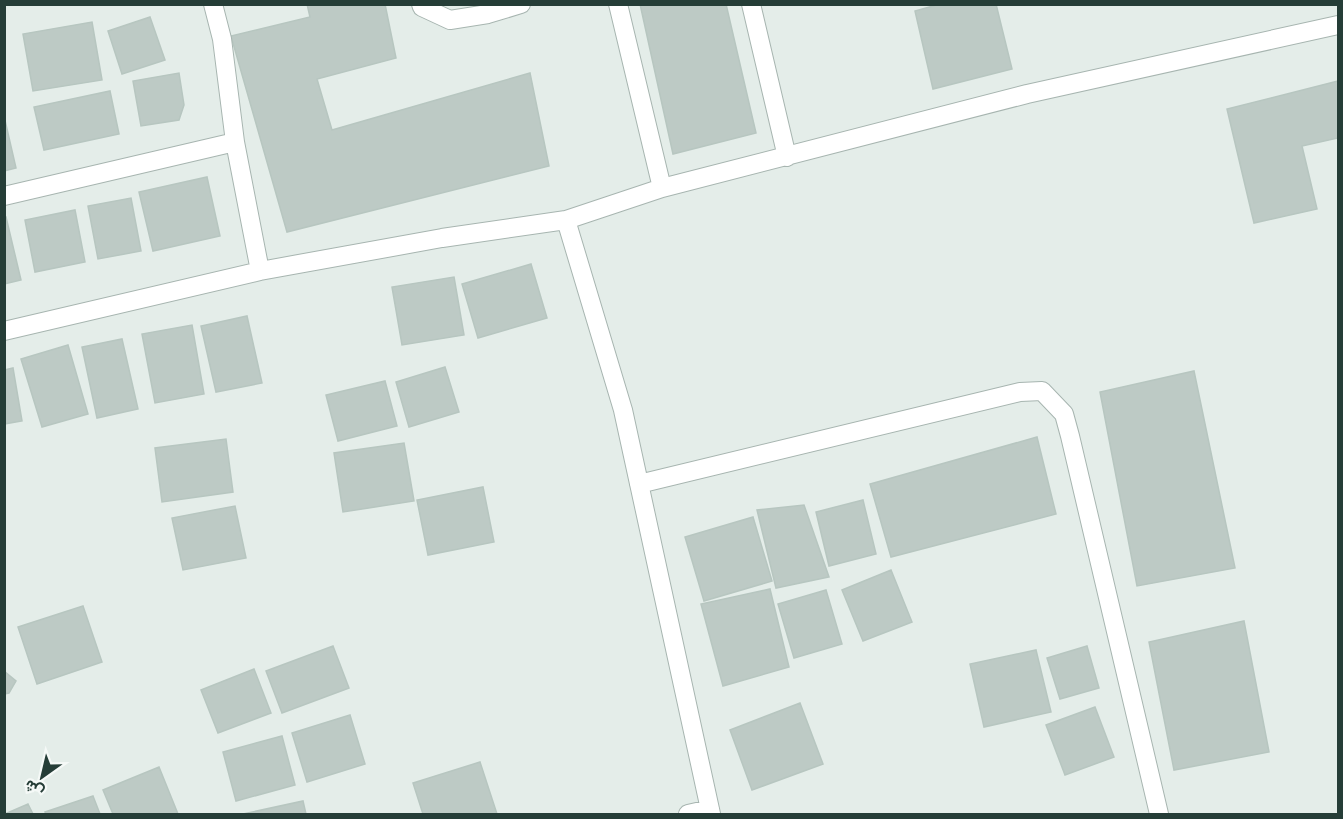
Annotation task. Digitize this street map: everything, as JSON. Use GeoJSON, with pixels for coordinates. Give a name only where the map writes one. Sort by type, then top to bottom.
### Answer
{"type":"FeatureCollection","features":[{"type":"Feature","properties":{"kind":"street"},"geometry":{"type":"LineString","coordinates":[[213,4],[222,39],[235,142],[260,271]]}},
{"type":"Feature","properties":{"kind":"street"},"geometry":{"type":"LineString","coordinates":[[421,4],[422,7],[450,20],[488,14],[521,4]]}},
{"type":"Feature","properties":{"kind":"street"},"geometry":{"type":"LineString","coordinates":[[618,4],[662,188]]}},
{"type":"Feature","properties":{"kind":"street"},"geometry":{"type":"LineString","coordinates":[[751,4],[787,157]]}},
{"type":"Feature","properties":{"kind":"street"},"geometry":{"type":"LineString","coordinates":[[4,331],[260,271],[461,235],[567,220],[662,188],[1027,94],[1338,25]]}},
{"type":"Feature","properties":{"kind":"street"},"geometry":{"type":"LineString","coordinates":[[4,196],[235,142]]}},
{"type":"Feature","properties":{"kind":"street"},"geometry":{"type":"LineString","coordinates":[[567,220],[622,410],[710,812],[688,814]]}},
{"type":"Feature","properties":{"kind":"street"},"geometry":{"type":"LineString","coordinates":[[639,484],[1020,392],[1042,392],[1064,414],[1159,814]]}},
{"type":"Feature","properties":{"kind":"building"},"geometry":{"type":"Polygon","coordinates":[[[307,4],[385,4],[396,58],[317,79],[332,130],[530,73],[549,166],[287,232],[231,36],[310,17],[307,4]]]}},
{"type":"Feature","properties":{"kind":"building"},"geometry":{"type":"Polygon","coordinates":[[[640,4],[726,4],[756,133],[673,154],[640,4]]]}},
{"type":"Feature","properties":{"kind":"building"},"geometry":{"type":"Polygon","coordinates":[[[940,4],[996,4],[1012,69],[933,89],[915,11],[940,4]]]}},
{"type":"Feature","properties":{"kind":"building"},"geometry":{"type":"Polygon","coordinates":[[[150,17],[165,60],[122,74],[108,31],[150,17]]]}},
{"type":"Feature","properties":{"kind":"building"},"geometry":{"type":"Polygon","coordinates":[[[92,22],[102,80],[33,91],[23,34],[92,22]]]}},
{"type":"Feature","properties":{"kind":"building"},"geometry":{"type":"Polygon","coordinates":[[[179,73],[184,105],[179,120],[141,126],[133,81],[179,73]]]}},
{"type":"Feature","properties":{"kind":"building"},"geometry":{"type":"Polygon","coordinates":[[[1338,81],[1338,138],[1302,146],[1317,209],[1254,223],[1227,109],[1338,81]]]}},
{"type":"Feature","properties":{"kind":"building"},"geometry":{"type":"Polygon","coordinates":[[[110,91],[119,134],[44,150],[34,107],[110,91]]]}},
{"type":"Feature","properties":{"kind":"building"},"geometry":{"type":"Polygon","coordinates":[[[4,116],[16,168],[4,171],[4,116]]]}},
{"type":"Feature","properties":{"kind":"building"},"geometry":{"type":"Polygon","coordinates":[[[207,177],[220,236],[153,251],[139,192],[207,177]]]}},
{"type":"Feature","properties":{"kind":"building"},"geometry":{"type":"Polygon","coordinates":[[[131,198],[141,251],[98,259],[88,206],[131,198]]]}},
{"type":"Feature","properties":{"kind":"building"},"geometry":{"type":"Polygon","coordinates":[[[75,210],[85,262],[35,272],[25,220],[75,210]]]}},
{"type":"Feature","properties":{"kind":"building"},"geometry":{"type":"Polygon","coordinates":[[[6,217],[21,280],[4,284],[4,218],[6,217]]]}},
{"type":"Feature","properties":{"kind":"building"},"geometry":{"type":"Polygon","coordinates":[[[531,264],[547,318],[478,338],[462,284],[531,264]]]}},
{"type":"Feature","properties":{"kind":"building"},"geometry":{"type":"Polygon","coordinates":[[[454,277],[464,335],[402,345],[392,287],[454,277]]]}},
{"type":"Feature","properties":{"kind":"building"},"geometry":{"type":"Polygon","coordinates":[[[247,316],[262,383],[216,392],[201,326],[247,316]]]}},
{"type":"Feature","properties":{"kind":"building"},"geometry":{"type":"Polygon","coordinates":[[[192,325],[204,394],[155,403],[142,334],[192,325]]]}},
{"type":"Feature","properties":{"kind":"building"},"geometry":{"type":"Polygon","coordinates":[[[122,339],[138,409],[97,418],[82,347],[122,339]]]}},
{"type":"Feature","properties":{"kind":"building"},"geometry":{"type":"Polygon","coordinates":[[[68,345],[88,414],[42,427],[21,359],[68,345]]]}},
{"type":"Feature","properties":{"kind":"building"},"geometry":{"type":"Polygon","coordinates":[[[445,367],[459,412],[409,427],[396,382],[445,367]]]}},
{"type":"Feature","properties":{"kind":"building"},"geometry":{"type":"Polygon","coordinates":[[[13,368],[22,421],[4,424],[4,370],[13,368]]]}},
{"type":"Feature","properties":{"kind":"building"},"geometry":{"type":"Polygon","coordinates":[[[1194,371],[1235,568],[1137,586],[1100,392],[1194,371]]]}},
{"type":"Feature","properties":{"kind":"building"},"geometry":{"type":"Polygon","coordinates":[[[385,381],[397,426],[338,441],[326,395],[385,381]]]}},
{"type":"Feature","properties":{"kind":"building"},"geometry":{"type":"Polygon","coordinates":[[[1037,437],[1056,514],[891,557],[870,484],[1037,437]]]}},
{"type":"Feature","properties":{"kind":"building"},"geometry":{"type":"Polygon","coordinates":[[[226,439],[233,492],[162,502],[155,448],[226,439]]]}},
{"type":"Feature","properties":{"kind":"building"},"geometry":{"type":"Polygon","coordinates":[[[404,443],[414,501],[343,512],[334,453],[404,443]]]}},
{"type":"Feature","properties":{"kind":"building"},"geometry":{"type":"Polygon","coordinates":[[[483,487],[494,542],[428,555],[417,500],[483,487]]]}},
{"type":"Feature","properties":{"kind":"building"},"geometry":{"type":"Polygon","coordinates":[[[863,500],[876,554],[829,566],[816,512],[863,500]]]}},
{"type":"Feature","properties":{"kind":"building"},"geometry":{"type":"Polygon","coordinates":[[[804,505],[829,577],[776,588],[757,510],[804,505]]]}},
{"type":"Feature","properties":{"kind":"building"},"geometry":{"type":"Polygon","coordinates":[[[235,506],[246,558],[183,570],[172,518],[235,506]]]}},
{"type":"Feature","properties":{"kind":"building"},"geometry":{"type":"Polygon","coordinates":[[[753,517],[772,581],[704,601],[685,537],[753,517]]]}},
{"type":"Feature","properties":{"kind":"building"},"geometry":{"type":"Polygon","coordinates":[[[891,570],[912,622],[863,641],[842,590],[891,570]]]}},
{"type":"Feature","properties":{"kind":"building"},"geometry":{"type":"Polygon","coordinates":[[[770,589],[789,667],[723,686],[701,604],[770,589]]]}},
{"type":"Feature","properties":{"kind":"building"},"geometry":{"type":"Polygon","coordinates":[[[826,590],[842,644],[794,658],[778,604],[826,590]]]}},
{"type":"Feature","properties":{"kind":"building"},"geometry":{"type":"Polygon","coordinates":[[[83,606],[102,662],[37,684],[18,627],[83,606]]]}},
{"type":"Feature","properties":{"kind":"building"},"geometry":{"type":"Polygon","coordinates":[[[1244,621],[1269,752],[1174,770],[1149,642],[1244,621]]]}},
{"type":"Feature","properties":{"kind":"building"},"geometry":{"type":"Polygon","coordinates":[[[333,646],[349,688],[282,713],[266,671],[333,646]]]}},
{"type":"Feature","properties":{"kind":"building"},"geometry":{"type":"Polygon","coordinates":[[[1087,646],[1099,688],[1060,699],[1047,658],[1087,646]]]}},
{"type":"Feature","properties":{"kind":"building"},"geometry":{"type":"Polygon","coordinates":[[[1036,650],[1051,712],[984,727],[970,664],[1036,650]]]}},
{"type":"Feature","properties":{"kind":"building"},"geometry":{"type":"Polygon","coordinates":[[[254,669],[271,713],[218,733],[201,690],[254,669]]]}},
{"type":"Feature","properties":{"kind":"building"},"geometry":{"type":"Polygon","coordinates":[[[4,671],[16,681],[9,693],[4,694],[4,671]]]}},
{"type":"Feature","properties":{"kind":"building"},"geometry":{"type":"Polygon","coordinates":[[[800,703],[823,764],[752,790],[730,730],[800,703]]]}},
{"type":"Feature","properties":{"kind":"building"},"geometry":{"type":"Polygon","coordinates":[[[1095,707],[1114,757],[1065,775],[1046,725],[1095,707]]]}},
{"type":"Feature","properties":{"kind":"building"},"geometry":{"type":"Polygon","coordinates":[[[350,715],[365,764],[307,782],[292,733],[350,715]]]}},
{"type":"Feature","properties":{"kind":"building"},"geometry":{"type":"Polygon","coordinates":[[[282,736],[295,785],[236,801],[223,752],[282,736]]]}},
{"type":"Feature","properties":{"kind":"building"},"geometry":{"type":"Polygon","coordinates":[[[480,762],[497,814],[423,814],[413,783],[480,762]]]}},
{"type":"Feature","properties":{"kind":"building"},"geometry":{"type":"Polygon","coordinates":[[[159,767],[178,814],[113,814],[103,790],[159,767]]]}},
{"type":"Feature","properties":{"kind":"building"},"geometry":{"type":"Polygon","coordinates":[[[93,796],[100,814],[46,814],[45,812],[93,796]]]}},
{"type":"Feature","properties":{"kind":"building"},"geometry":{"type":"Polygon","coordinates":[[[303,801],[306,814],[243,814],[303,801]]]}},
{"type":"Feature","properties":{"kind":"building"},"geometry":{"type":"Polygon","coordinates":[[[28,804],[33,814],[5,814],[28,804]]]}}]}
